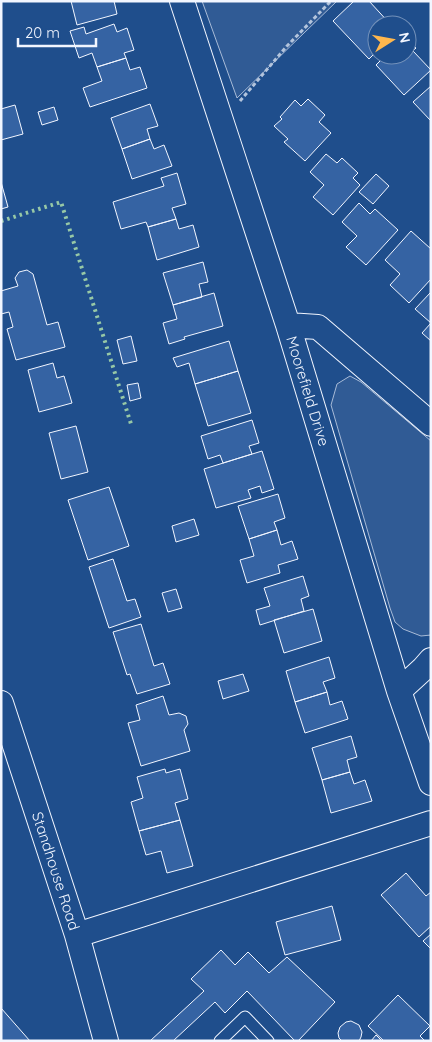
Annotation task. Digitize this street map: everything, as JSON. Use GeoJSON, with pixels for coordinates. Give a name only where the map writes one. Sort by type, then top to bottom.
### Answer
{"type":"FeatureCollection","features":[{"type":"Feature","properties":{"kind":"street","name":"Moorefield Drive"},"geometry":{"type":"LineString","coordinates":[[182,1],[288,325],[399,691],[431,783]]}},
{"type":"Feature","properties":{"kind":"street"},"geometry":{"type":"LineString","coordinates":[[288,325],[318,327],[431,424]]}},
{"type":"Feature","properties":{"kind":"street"},"geometry":{"type":"LineString","coordinates":[[399,691],[431,660]]}},
{"type":"Feature","properties":{"kind":"street","name":"Standhouse Road"},"geometry":{"type":"LineString","coordinates":[[1,703],[77,935],[106,1041]]}},
{"type":"Feature","properties":{"kind":"street"},"geometry":{"type":"LineString","coordinates":[[77,935],[431,823]]}},
{"type":"Feature","properties":{"kind":"lane"},"geometry":{"type":"LineString","coordinates":[[220,1041],[245,1017],[268,1041]]}},
{"type":"Feature","properties":{"kind":"path"},"geometry":{"type":"LineString","coordinates":[[222,123],[287,46],[331,1]]}},
{"type":"Feature","properties":{"kind":"shaded area"},"geometry":{"type":"Polygon","coordinates":[[[202,1],[337,1],[237,98],[202,1]]]}},
{"type":"Feature","properties":{"kind":"shaded area"},"geometry":{"type":"Polygon","coordinates":[[[350,376],[361,382],[431,441],[431,635],[421,636],[403,629],[395,622],[390,608],[331,405],[337,384],[350,376]]]}},
{"type":"Feature","properties":{"kind":"building"},"geometry":{"type":"Polygon","coordinates":[[[71,1],[114,1],[117,14],[77,25],[71,1]]]}},
{"type":"Feature","properties":{"kind":"building"},"geometry":{"type":"Polygon","coordinates":[[[354,1],[369,1],[382,15],[367,15],[367,57],[333,21],[354,1]]]}},
{"type":"Feature","properties":{"kind":"building"},"geometry":{"type":"Polygon","coordinates":[[[114,24],[117,32],[127,28],[134,50],[124,53],[126,58],[97,67],[92,53],[79,58],[70,31],[84,27],[86,34],[114,24]]]}},
{"type":"Feature","properties":{"kind":"building"},"geometry":{"type":"Polygon","coordinates":[[[417,55],[431,70],[404,95],[376,65],[417,65],[417,55]]]}},
{"type":"Feature","properties":{"kind":"building"},"geometry":{"type":"Polygon","coordinates":[[[126,58],[130,70],[140,67],[147,88],[90,107],[83,88],[102,81],[97,67],[126,58]]]}},
{"type":"Feature","properties":{"kind":"building"},"geometry":{"type":"Polygon","coordinates":[[[431,86],[431,121],[413,102],[431,86]]]}},
{"type":"Feature","properties":{"kind":"building"},"geometry":{"type":"Polygon","coordinates":[[[308,99],[325,115],[319,122],[331,133],[305,161],[284,142],[288,139],[274,126],[282,119],[280,117],[295,100],[301,106],[308,99]]]}},
{"type":"Feature","properties":{"kind":"building"},"geometry":{"type":"Polygon","coordinates":[[[150,104],[158,126],[147,129],[150,139],[122,149],[111,118],[150,104]]]}},
{"type":"Feature","properties":{"kind":"building"},"geometry":{"type":"Polygon","coordinates":[[[15,105],[23,134],[1,140],[1,109],[15,105]]]}},
{"type":"Feature","properties":{"kind":"building"},"geometry":{"type":"Polygon","coordinates":[[[54,107],[58,120],[42,125],[38,112],[54,107]]]}},
{"type":"Feature","properties":{"kind":"building"},"geometry":{"type":"Polygon","coordinates":[[[150,139],[154,149],[164,145],[172,166],[132,179],[122,149],[150,139]]]}},
{"type":"Feature","properties":{"kind":"building"},"geometry":{"type":"Polygon","coordinates":[[[326,154],[337,163],[342,158],[358,173],[353,178],[360,185],[333,215],[313,197],[324,185],[310,172],[326,154]]]}},
{"type":"Feature","properties":{"kind":"building"},"geometry":{"type":"Polygon","coordinates":[[[177,173],[186,204],[172,208],[176,219],[148,227],[146,222],[121,229],[113,202],[164,186],[161,178],[177,173]]]}},
{"type":"Feature","properties":{"kind":"building"},"geometry":{"type":"Polygon","coordinates":[[[376,174],[389,186],[373,204],[359,192],[376,174]]]}},
{"type":"Feature","properties":{"kind":"building"},"geometry":{"type":"Polygon","coordinates":[[[1,182],[8,207],[1,209],[1,182]]]}},
{"type":"Feature","properties":{"kind":"building"},"geometry":{"type":"Polygon","coordinates":[[[359,203],[370,214],[375,209],[398,230],[366,265],[346,247],[357,236],[342,222],[359,203]]]}},
{"type":"Feature","properties":{"kind":"building"},"geometry":{"type":"Polygon","coordinates":[[[176,219],[179,229],[193,225],[199,247],[157,260],[148,227],[176,219]]]}},
{"type":"Feature","properties":{"kind":"building"},"geometry":{"type":"Polygon","coordinates":[[[411,231],[431,249],[431,279],[409,303],[390,285],[400,274],[385,260],[411,231]]]}},
{"type":"Feature","properties":{"kind":"building"},"geometry":{"type":"Polygon","coordinates":[[[203,262],[208,282],[199,284],[202,297],[173,305],[163,273],[203,262]]]}},
{"type":"Feature","properties":{"kind":"building"},"geometry":{"type":"Polygon","coordinates":[[[27,270],[33,274],[47,325],[58,322],[65,347],[16,360],[7,329],[13,327],[9,312],[1,314],[1,291],[18,286],[15,278],[19,272],[27,270]]]}},
{"type":"Feature","properties":{"kind":"building"},"geometry":{"type":"Polygon","coordinates":[[[431,292],[431,323],[415,309],[431,292]]]}},
{"type":"Feature","properties":{"kind":"building"},"geometry":{"type":"Polygon","coordinates":[[[214,293],[223,326],[184,337],[185,339],[169,344],[163,323],[177,319],[173,305],[214,293]]]}},
{"type":"Feature","properties":{"kind":"building"},"geometry":{"type":"Polygon","coordinates":[[[431,323],[431,341],[422,333],[431,323]]]}},
{"type":"Feature","properties":{"kind":"building"},"geometry":{"type":"Polygon","coordinates":[[[131,336],[137,361],[123,364],[117,340],[131,336]]]}},
{"type":"Feature","properties":{"kind":"building"},"geometry":{"type":"Polygon","coordinates":[[[229,341],[238,371],[195,384],[189,363],[177,367],[173,358],[229,341]]]}},
{"type":"Feature","properties":{"kind":"building"},"geometry":{"type":"Polygon","coordinates":[[[53,363],[57,378],[64,376],[72,403],[39,412],[28,370],[53,363]]]}},
{"type":"Feature","properties":{"kind":"building"},"geometry":{"type":"Polygon","coordinates":[[[238,371],[251,413],[208,426],[195,384],[238,371]]]}},
{"type":"Feature","properties":{"kind":"building"},"geometry":{"type":"Polygon","coordinates":[[[138,383],[141,398],[130,401],[127,385],[138,383]]]}},
{"type":"Feature","properties":{"kind":"building"},"geometry":{"type":"Polygon","coordinates":[[[252,420],[259,443],[249,446],[252,454],[223,463],[220,455],[208,459],[201,436],[252,420]]]}},
{"type":"Feature","properties":{"kind":"building"},"geometry":{"type":"Polygon","coordinates":[[[76,426],[88,472],[61,479],[49,433],[76,426]]]}},
{"type":"Feature","properties":{"kind":"building"},"geometry":{"type":"Polygon","coordinates":[[[262,451],[274,489],[262,493],[260,486],[248,490],[251,498],[216,508],[204,469],[262,451]]]}},
{"type":"Feature","properties":{"kind":"building"},"geometry":{"type":"Polygon","coordinates":[[[109,487],[129,546],[88,560],[68,500],[109,487]]]}},
{"type":"Feature","properties":{"kind":"building"},"geometry":{"type":"Polygon","coordinates":[[[278,494],[285,518],[274,522],[277,530],[249,539],[238,506],[278,494]]]}},
{"type":"Feature","properties":{"kind":"building"},"geometry":{"type":"Polygon","coordinates":[[[194,519],[199,535],[176,542],[172,526],[194,519]]]}},
{"type":"Feature","properties":{"kind":"building"},"geometry":{"type":"Polygon","coordinates":[[[277,530],[281,545],[292,541],[298,559],[278,565],[280,573],[247,583],[240,560],[254,556],[249,539],[277,530]]]}},
{"type":"Feature","properties":{"kind":"building"},"geometry":{"type":"Polygon","coordinates":[[[113,559],[127,601],[135,599],[141,617],[109,628],[89,567],[113,559]]]}},
{"type":"Feature","properties":{"kind":"building"},"geometry":{"type":"Polygon","coordinates":[[[303,576],[309,596],[301,599],[304,611],[260,625],[256,610],[270,606],[264,588],[303,576]]]}},
{"type":"Feature","properties":{"kind":"building"},"geometry":{"type":"Polygon","coordinates":[[[176,589],[182,608],[168,612],[162,593],[176,589]]]}},
{"type":"Feature","properties":{"kind":"building"},"geometry":{"type":"Polygon","coordinates":[[[313,609],[322,641],[284,653],[274,620],[313,609]]]}},
{"type":"Feature","properties":{"kind":"building"},"geometry":{"type":"Polygon","coordinates":[[[141,624],[154,666],[163,663],[170,684],[137,694],[130,674],[127,675],[113,632],[141,624]]]}},
{"type":"Feature","properties":{"kind":"building"},"geometry":{"type":"Polygon","coordinates":[[[329,657],[335,678],[323,682],[327,692],[295,702],[286,671],[329,657]]]}},
{"type":"Feature","properties":{"kind":"building"},"geometry":{"type":"Polygon","coordinates":[[[243,674],[249,691],[223,699],[218,681],[243,674]]]}},
{"type":"Feature","properties":{"kind":"building"},"geometry":{"type":"Polygon","coordinates":[[[327,692],[330,705],[342,701],[348,719],[305,733],[295,702],[327,692]]]}},
{"type":"Feature","properties":{"kind":"building"},"geometry":{"type":"Polygon","coordinates":[[[163,696],[169,715],[179,713],[186,716],[188,724],[184,730],[190,751],[141,766],[128,723],[140,720],[136,705],[163,696]]]}},
{"type":"Feature","properties":{"kind":"building"},"geometry":{"type":"Polygon","coordinates":[[[351,736],[357,757],[347,760],[350,772],[322,780],[312,748],[351,736]]]}},
{"type":"Feature","properties":{"kind":"building"},"geometry":{"type":"Polygon","coordinates":[[[165,769],[166,773],[180,769],[188,799],[175,803],[180,820],[139,831],[131,802],[143,798],[137,777],[165,769]]]}},
{"type":"Feature","properties":{"kind":"building"},"geometry":{"type":"Polygon","coordinates":[[[350,772],[354,784],[365,780],[372,801],[331,813],[322,780],[350,772]]]}},
{"type":"Feature","properties":{"kind":"building"},"geometry":{"type":"Polygon","coordinates":[[[180,820],[193,866],[167,873],[161,851],[146,855],[139,831],[180,820]]]}},
{"type":"Feature","properties":{"kind":"building"},"geometry":{"type":"Polygon","coordinates":[[[406,873],[426,896],[431,892],[431,926],[419,937],[381,895],[406,873]]]}},
{"type":"Feature","properties":{"kind":"building"},"geometry":{"type":"Polygon","coordinates":[[[332,906],[341,940],[285,955],[276,922],[332,906]]]}},
{"type":"Feature","properties":{"kind":"building"},"geometry":{"type":"Polygon","coordinates":[[[431,934],[431,949],[423,941],[431,934]]]}},
{"type":"Feature","properties":{"kind":"building"},"geometry":{"type":"Polygon","coordinates":[[[221,950],[235,965],[248,952],[269,973],[287,957],[335,1002],[298,1041],[295,1041],[247,991],[225,1013],[215,1002],[173,1041],[150,1041],[204,991],[191,979],[221,950]]]}},
{"type":"Feature","properties":{"kind":"building"},"geometry":{"type":"Polygon","coordinates":[[[398,995],[430,1026],[420,1036],[425,1041],[384,1041],[368,1026],[398,995]]]}},
{"type":"Feature","properties":{"kind":"building"},"geometry":{"type":"Polygon","coordinates":[[[1,1008],[30,1041],[1,1041],[1,1008]]]}},
{"type":"Feature","properties":{"kind":"building"},"geometry":{"type":"Polygon","coordinates":[[[351,1021],[359,1025],[362,1032],[361,1037],[359,1041],[342,1041],[338,1033],[340,1027],[346,1022],[351,1021]]]}},
{"type":"Feature","properties":{"kind":"building"},"geometry":{"type":"Polygon","coordinates":[[[376,1035],[382,1041],[371,1041],[376,1035]]]}},
{"type":"Feature","properties":{"kind":"hedge"},"geometry":{"type":"LineString","coordinates":[[1,221],[61,202],[131,424]]}}]}
